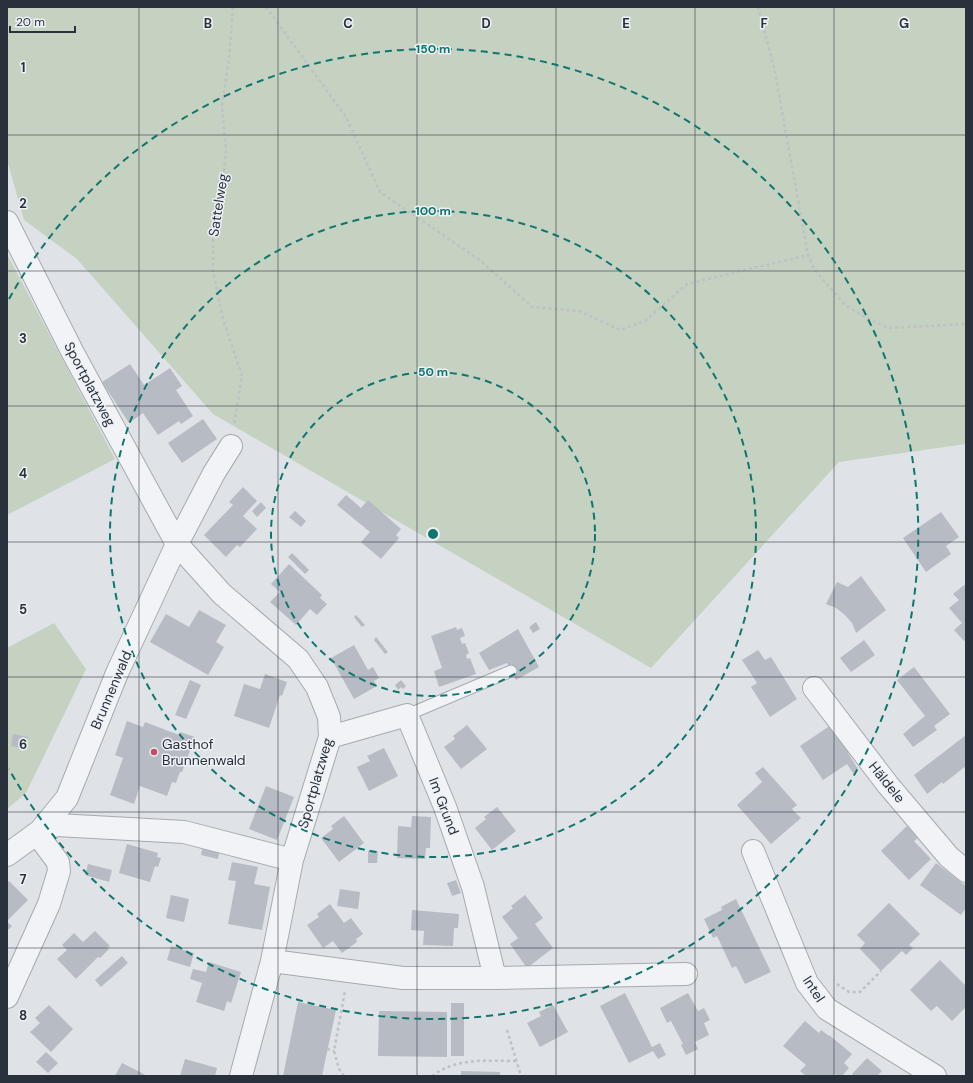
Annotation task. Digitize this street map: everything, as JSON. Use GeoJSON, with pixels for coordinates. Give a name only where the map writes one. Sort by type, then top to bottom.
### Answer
{"type":"FeatureCollection","features":[{"type":"Feature","properties":{"kind":"street","name":"Sportplatzweg"},"geometry":{"type":"LineString","coordinates":[[7,222],[73,353],[177,544],[222,594],[298,659],[317,687],[329,717],[330,737],[292,860],[272,962],[241,1076]]}},
{"type":"Feature","properties":{"kind":"street"},"geometry":{"type":"LineString","coordinates":[[177,544],[214,473],[231,446]]}},
{"type":"Feature","properties":{"kind":"street","name":"Brunnenwald"},"geometry":{"type":"LineString","coordinates":[[7,855],[40,831],[67,798],[117,673],[177,544]]}},
{"type":"Feature","properties":{"kind":"street","name":"Häldele"},"geometry":{"type":"LineString","coordinates":[[814,688],[888,785],[949,857],[966,871]]}},
{"type":"Feature","properties":{"kind":"street"},"geometry":{"type":"LineString","coordinates":[[330,737],[407,715]]}},
{"type":"Feature","properties":{"kind":"street","name":"Im Grund"},"geometry":{"type":"LineString","coordinates":[[407,715],[446,806],[473,887],[495,978]]}},
{"type":"Feature","properties":{"kind":"street","name":"Brunnenwald"},"geometry":{"type":"LineString","coordinates":[[40,831],[57,825],[184,832],[292,860]]}},
{"type":"Feature","properties":{"kind":"street"},"geometry":{"type":"LineString","coordinates":[[7,997],[49,904],[58,871],[58,862],[43,842],[40,831]]}},
{"type":"Feature","properties":{"kind":"street","name":"Intel"},"geometry":{"type":"LineString","coordinates":[[753,851],[807,983],[827,1009],[935,1076]]}},
{"type":"Feature","properties":{"kind":"street"},"geometry":{"type":"LineString","coordinates":[[272,962],[403,978],[495,978],[686,974]]}},
{"type":"Feature","properties":{"kind":"lane"},"geometry":{"type":"LineString","coordinates":[[407,715],[511,672]]}},
{"type":"Feature","properties":{"kind":"path","name":"Sattelweg"},"geometry":{"type":"LineString","coordinates":[[231,446],[242,376],[223,319],[213,271],[213,231],[222,190],[226,151],[222,105],[229,59],[234,7]]}},
{"type":"Feature","properties":{"kind":"path"},"geometry":{"type":"LineString","coordinates":[[266,7],[346,117],[380,192],[480,261],[532,307],[579,311],[620,330],[645,321],[687,284],[808,255]]}},
{"type":"Feature","properties":{"kind":"path"},"geometry":{"type":"LineString","coordinates":[[758,7],[774,67],[808,255],[814,269],[845,305],[888,328],[966,324]]}},
{"type":"Feature","properties":{"kind":"path"},"geometry":{"type":"LineString","coordinates":[[344,1076],[339,1069],[334,1051],[348,971]]}},
{"type":"Feature","properties":{"kind":"path"},"geometry":{"type":"LineString","coordinates":[[832,980],[849,992],[860,992],[881,971]]}},
{"type":"Feature","properties":{"kind":"path"},"geometry":{"type":"LineString","coordinates":[[507,1030],[521,1076]]}},
{"type":"Feature","properties":{"kind":"path"},"geometry":{"type":"LineString","coordinates":[[327,1049],[334,1051]]}},
{"type":"Feature","properties":{"kind":"path"},"geometry":{"type":"LineString","coordinates":[[432,1076],[446,1067],[456,1064],[474,1061],[516,1061]]}},
{"type":"Feature","properties":{"kind":"green space"},"geometry":{"type":"Polygon","coordinates":[[[7,7],[966,7],[966,444],[839,462],[651,668],[213,414],[77,259],[24,220],[7,160],[7,7]]]}},
{"type":"Feature","properties":{"kind":"green space"},"geometry":{"type":"Polygon","coordinates":[[[7,254],[115,459],[7,515],[7,254]]]}},
{"type":"Feature","properties":{"kind":"green space"},"geometry":{"type":"Polygon","coordinates":[[[54,623],[86,669],[26,793],[7,809],[7,648],[54,623]]]}},
{"type":"Feature","properties":{"kind":"building"},"geometry":{"type":"Polygon","coordinates":[[[130,364],[144,385],[170,368],[182,386],[176,390],[193,416],[181,424],[179,421],[158,435],[143,413],[129,423],[102,382],[130,364]]]}},
{"type":"Feature","properties":{"kind":"building"},"geometry":{"type":"Polygon","coordinates":[[[203,419],[217,439],[182,463],[168,443],[203,419]]]}},
{"type":"Feature","properties":{"kind":"building"},"geometry":{"type":"Polygon","coordinates":[[[243,487],[257,501],[243,516],[257,529],[240,547],[237,545],[226,557],[204,535],[233,505],[229,502],[243,487]]]}},
{"type":"Feature","properties":{"kind":"building"},"geometry":{"type":"Polygon","coordinates":[[[346,495],[361,508],[368,500],[401,529],[396,535],[399,538],[381,559],[361,542],[370,532],[337,505],[346,495]]]}},
{"type":"Feature","properties":{"kind":"building"},"geometry":{"type":"Polygon","coordinates":[[[261,502],[266,508],[257,517],[252,511],[261,502]]]}},
{"type":"Feature","properties":{"kind":"building"},"geometry":{"type":"Polygon","coordinates":[[[295,511],[306,521],[301,527],[289,517],[295,511]]]}},
{"type":"Feature","properties":{"kind":"building"},"geometry":{"type":"Polygon","coordinates":[[[941,512],[959,537],[946,546],[951,554],[926,572],[903,538],[941,512]]]}},
{"type":"Feature","properties":{"kind":"building"},"geometry":{"type":"Polygon","coordinates":[[[292,553],[309,570],[305,574],[288,557],[292,553]]]}},
{"type":"Feature","properties":{"kind":"building"},"geometry":{"type":"Polygon","coordinates":[[[289,564],[322,595],[320,598],[327,604],[317,615],[310,609],[296,625],[270,602],[280,592],[271,584],[289,564]]]}},
{"type":"Feature","properties":{"kind":"building"},"geometry":{"type":"Polygon","coordinates":[[[861,576],[886,610],[856,633],[852,623],[845,615],[836,608],[826,604],[837,582],[848,587],[861,576]]]}},
{"type":"Feature","properties":{"kind":"building"},"geometry":{"type":"Polygon","coordinates":[[[964,585],[966,587],[966,639],[964,641],[954,630],[962,623],[949,608],[959,600],[953,594],[964,585]]]}},
{"type":"Feature","properties":{"kind":"building"},"geometry":{"type":"Polygon","coordinates":[[[199,610],[226,625],[216,642],[224,647],[208,675],[150,642],[166,614],[189,627],[199,610]]]}},
{"type":"Feature","properties":{"kind":"building"},"geometry":{"type":"Polygon","coordinates":[[[356,615],[365,625],[362,627],[354,617],[356,615]]]}},
{"type":"Feature","properties":{"kind":"building"},"geometry":{"type":"Polygon","coordinates":[[[536,622],[540,629],[533,633],[529,627],[536,622]]]}},
{"type":"Feature","properties":{"kind":"building"},"geometry":{"type":"Polygon","coordinates":[[[456,627],[457,630],[462,628],[465,636],[460,638],[462,644],[465,643],[469,653],[466,655],[467,659],[470,658],[476,674],[439,687],[434,671],[442,668],[431,636],[456,627]]]}},
{"type":"Feature","properties":{"kind":"building"},"geometry":{"type":"Polygon","coordinates":[[[518,629],[539,667],[516,680],[507,663],[489,670],[479,653],[518,629]]]}},
{"type":"Feature","properties":{"kind":"building"},"geometry":{"type":"Polygon","coordinates":[[[376,637],[388,652],[385,654],[374,640],[376,637]]]}},
{"type":"Feature","properties":{"kind":"building"},"geometry":{"type":"Polygon","coordinates":[[[864,640],[875,655],[851,672],[840,658],[864,640]]]}},
{"type":"Feature","properties":{"kind":"building"},"geometry":{"type":"Polygon","coordinates":[[[354,645],[368,670],[373,667],[379,678],[374,681],[377,686],[354,699],[331,658],[354,645]]]}},
{"type":"Feature","properties":{"kind":"building"},"geometry":{"type":"Polygon","coordinates":[[[758,650],[765,660],[771,657],[797,699],[770,717],[751,687],[757,683],[742,660],[758,650]]]}},
{"type":"Feature","properties":{"kind":"building"},"geometry":{"type":"Polygon","coordinates":[[[914,667],[950,714],[934,726],[937,730],[913,747],[903,734],[925,716],[897,680],[914,667]]]}},
{"type":"Feature","properties":{"kind":"building"},"geometry":{"type":"Polygon","coordinates":[[[265,674],[287,682],[282,696],[280,695],[269,728],[234,716],[244,684],[260,689],[265,674]]]}},
{"type":"Feature","properties":{"kind":"building"},"geometry":{"type":"Polygon","coordinates":[[[190,680],[201,685],[186,719],[175,715],[190,680]]]}},
{"type":"Feature","properties":{"kind":"building"},"geometry":{"type":"Polygon","coordinates":[[[401,680],[406,686],[403,689],[401,687],[398,690],[395,685],[401,680]]]}},
{"type":"Feature","properties":{"kind":"building"},"geometry":{"type":"Polygon","coordinates":[[[127,721],[143,727],[145,722],[179,735],[180,732],[195,737],[182,772],[180,772],[176,783],[172,782],[167,796],[140,786],[134,804],[110,795],[123,758],[115,755],[127,721]]]}},
{"type":"Feature","properties":{"kind":"building"},"geometry":{"type":"Polygon","coordinates":[[[467,725],[487,749],[461,769],[444,747],[455,739],[453,736],[467,725]]]}},
{"type":"Feature","properties":{"kind":"building"},"geometry":{"type":"Polygon","coordinates":[[[831,725],[849,752],[848,753],[858,769],[853,773],[847,764],[823,780],[800,746],[831,725]]]}},
{"type":"Feature","properties":{"kind":"building"},"geometry":{"type":"Polygon","coordinates":[[[13,734],[28,737],[26,749],[11,746],[13,734]]]}},
{"type":"Feature","properties":{"kind":"building"},"geometry":{"type":"Polygon","coordinates":[[[966,735],[966,766],[943,784],[942,782],[927,794],[914,775],[966,735]]]}},
{"type":"Feature","properties":{"kind":"building"},"geometry":{"type":"Polygon","coordinates":[[[384,748],[398,776],[369,791],[357,767],[370,761],[367,756],[384,748]]]}},
{"type":"Feature","properties":{"kind":"building"},"geometry":{"type":"Polygon","coordinates":[[[763,767],[797,805],[792,809],[801,818],[771,844],[737,805],[762,782],[755,773],[763,767]]]}},
{"type":"Feature","properties":{"kind":"building"},"geometry":{"type":"Polygon","coordinates":[[[266,786],[294,797],[277,840],[249,829],[266,786]]]}},
{"type":"Feature","properties":{"kind":"building"},"geometry":{"type":"Polygon","coordinates":[[[497,807],[516,831],[492,850],[475,828],[486,819],[484,817],[497,807]]]}},
{"type":"Feature","properties":{"kind":"building"},"geometry":{"type":"Polygon","coordinates":[[[344,816],[364,843],[339,862],[321,838],[333,829],[331,826],[344,816]]]}},
{"type":"Feature","properties":{"kind":"building"},"geometry":{"type":"Polygon","coordinates":[[[412,816],[431,817],[430,848],[426,848],[425,859],[397,858],[398,826],[411,827],[412,816]]]}},
{"type":"Feature","properties":{"kind":"building"},"geometry":{"type":"Polygon","coordinates":[[[907,826],[918,838],[914,841],[931,859],[909,880],[881,851],[907,826]]]}},
{"type":"Feature","properties":{"kind":"building"},"geometry":{"type":"Polygon","coordinates":[[[127,844],[158,853],[157,857],[161,858],[158,867],[155,866],[150,882],[119,873],[127,844]]]}},
{"type":"Feature","properties":{"kind":"building"},"geometry":{"type":"Polygon","coordinates":[[[203,846],[220,849],[218,859],[201,855],[203,846]]]}},
{"type":"Feature","properties":{"kind":"building"},"geometry":{"type":"Polygon","coordinates":[[[368,851],[378,851],[377,863],[368,863],[368,851]]]}},
{"type":"Feature","properties":{"kind":"building"},"geometry":{"type":"Polygon","coordinates":[[[232,862],[258,867],[254,884],[270,887],[262,930],[228,924],[236,881],[228,880],[232,862]]]}},
{"type":"Feature","properties":{"kind":"building"},"geometry":{"type":"Polygon","coordinates":[[[936,863],[966,886],[966,908],[961,915],[920,885],[936,863]]]}},
{"type":"Feature","properties":{"kind":"building"},"geometry":{"type":"Polygon","coordinates":[[[88,864],[112,870],[109,882],[85,875],[88,864]]]}},
{"type":"Feature","properties":{"kind":"building"},"geometry":{"type":"Polygon","coordinates":[[[456,880],[461,893],[452,896],[447,883],[456,880]]]}},
{"type":"Feature","properties":{"kind":"building"},"geometry":{"type":"Polygon","coordinates":[[[9,881],[28,900],[7,921],[7,883],[9,881]]]}},
{"type":"Feature","properties":{"kind":"building"},"geometry":{"type":"Polygon","coordinates":[[[340,889],[360,892],[358,909],[337,906],[340,889]]]}},
{"type":"Feature","properties":{"kind":"building"},"geometry":{"type":"Polygon","coordinates":[[[171,895],[189,899],[184,922],[166,918],[171,895]]]}},
{"type":"Feature","properties":{"kind":"building"},"geometry":{"type":"Polygon","coordinates":[[[525,895],[543,918],[535,924],[553,948],[527,968],[510,944],[518,938],[502,917],[513,908],[511,906],[525,895]]]}},
{"type":"Feature","properties":{"kind":"building"},"geometry":{"type":"Polygon","coordinates":[[[736,899],[771,972],[745,984],[736,966],[732,968],[717,936],[713,938],[704,919],[722,910],[721,907],[736,899]]]}},
{"type":"Feature","properties":{"kind":"building"},"geometry":{"type":"Polygon","coordinates":[[[889,903],[920,934],[909,945],[913,948],[906,955],[902,951],[881,971],[860,949],[865,943],[857,935],[889,903]]]}},
{"type":"Feature","properties":{"kind":"building"},"geometry":{"type":"Polygon","coordinates":[[[330,904],[344,923],[351,918],[363,934],[356,939],[357,942],[342,953],[333,941],[323,948],[307,925],[319,917],[317,914],[330,904]]]}},
{"type":"Feature","properties":{"kind":"building"},"geometry":{"type":"Polygon","coordinates":[[[412,910],[459,914],[458,928],[454,928],[453,946],[423,945],[424,931],[411,930],[412,910]]]}},
{"type":"Feature","properties":{"kind":"building"},"geometry":{"type":"Polygon","coordinates":[[[7,922],[12,926],[7,931],[7,922]]]}},
{"type":"Feature","properties":{"kind":"building"},"geometry":{"type":"Polygon","coordinates":[[[95,931],[110,946],[107,948],[109,949],[100,958],[98,957],[76,979],[57,959],[67,950],[62,945],[74,933],[83,942],[95,931]]]}},
{"type":"Feature","properties":{"kind":"building"},"geometry":{"type":"Polygon","coordinates":[[[171,946],[194,953],[190,967],[167,960],[171,946]]]}},
{"type":"Feature","properties":{"kind":"building"},"geometry":{"type":"Polygon","coordinates":[[[122,956],[128,963],[101,987],[95,980],[122,956]]]}},
{"type":"Feature","properties":{"kind":"building"},"geometry":{"type":"Polygon","coordinates":[[[940,960],[966,986],[966,1007],[952,1021],[937,1006],[931,1011],[910,990],[940,960]]]}},
{"type":"Feature","properties":{"kind":"building"},"geometry":{"type":"Polygon","coordinates":[[[209,962],[241,972],[231,1003],[227,1001],[224,1011],[196,1002],[202,983],[190,979],[193,969],[206,972],[209,962]]]}},
{"type":"Feature","properties":{"kind":"building"},"geometry":{"type":"Polygon","coordinates":[[[625,993],[652,1047],[660,1043],[666,1055],[658,1059],[653,1051],[629,1063],[600,1006],[625,993]]]}},
{"type":"Feature","properties":{"kind":"building"},"geometry":{"type":"Polygon","coordinates":[[[688,993],[698,1011],[704,1008],[710,1020],[704,1023],[709,1035],[695,1042],[698,1049],[686,1055],[681,1045],[683,1044],[671,1021],[667,1023],[660,1008],[688,993]]]}},
{"type":"Feature","properties":{"kind":"building"},"geometry":{"type":"Polygon","coordinates":[[[298,1002],[336,1010],[322,1076],[283,1076],[298,1002]]]}},
{"type":"Feature","properties":{"kind":"building"},"geometry":{"type":"Polygon","coordinates":[[[451,1003],[464,1003],[464,1056],[451,1056],[451,1003]]]}},
{"type":"Feature","properties":{"kind":"building"},"geometry":{"type":"Polygon","coordinates":[[[49,1005],[73,1029],[51,1052],[30,1032],[40,1023],[35,1018],[49,1005]]]}},
{"type":"Feature","properties":{"kind":"building"},"geometry":{"type":"Polygon","coordinates":[[[553,1005],[568,1032],[540,1047],[527,1023],[541,1016],[539,1012],[553,1005]]]}},
{"type":"Feature","properties":{"kind":"building"},"geometry":{"type":"Polygon","coordinates":[[[379,1011],[447,1012],[447,1057],[378,1056],[379,1011]]]}},
{"type":"Feature","properties":{"kind":"building"},"geometry":{"type":"Polygon","coordinates":[[[805,1021],[819,1033],[821,1030],[829,1035],[852,1054],[844,1063],[849,1068],[842,1076],[835,1074],[834,1076],[806,1076],[800,1071],[806,1065],[783,1046],[805,1021]]]}},
{"type":"Feature","properties":{"kind":"building"},"geometry":{"type":"Polygon","coordinates":[[[46,1052],[58,1063],[48,1073],[36,1062],[46,1052]]]}},
{"type":"Feature","properties":{"kind":"building"},"geometry":{"type":"Polygon","coordinates":[[[867,1058],[882,1071],[877,1076],[854,1076],[852,1074],[867,1058]]]}},
{"type":"Feature","properties":{"kind":"building"},"geometry":{"type":"Polygon","coordinates":[[[185,1059],[217,1068],[215,1076],[180,1076],[185,1059]]]}},
{"type":"Feature","properties":{"kind":"building"},"geometry":{"type":"Polygon","coordinates":[[[122,1063],[140,1072],[147,1076],[115,1076],[122,1063]]]}},
{"type":"Feature","properties":{"kind":"building"},"geometry":{"type":"Polygon","coordinates":[[[461,1071],[500,1072],[500,1076],[461,1076],[461,1071]]]}},
{"type":"Feature","properties":{"kind":"place","name":"Gasthof Brunnenwald"},"geometry":{"type":"Point","coordinates":[154,752]}}]}
